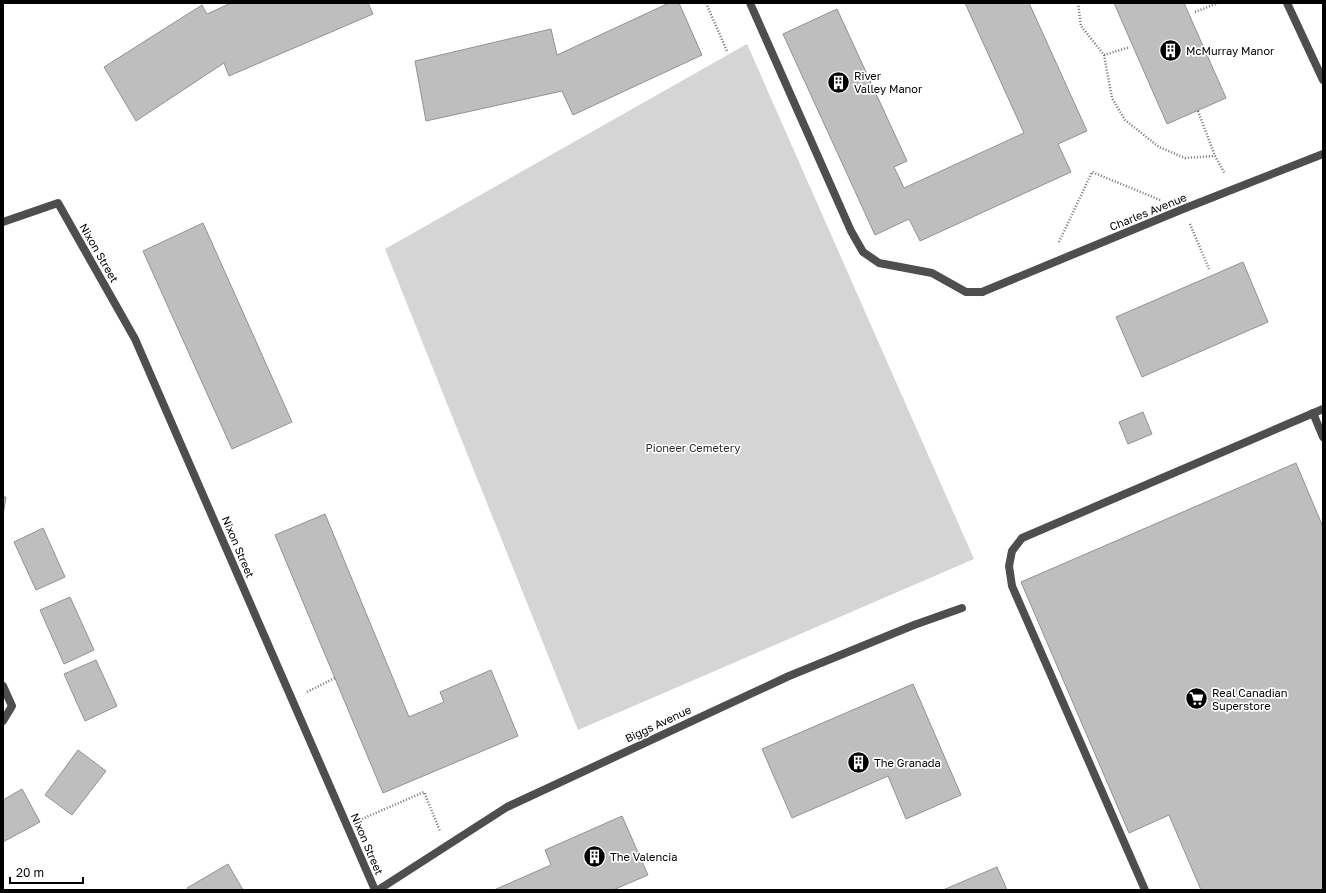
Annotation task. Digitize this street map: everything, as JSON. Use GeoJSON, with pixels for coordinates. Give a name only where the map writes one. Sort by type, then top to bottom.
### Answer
{"type":"FeatureCollection","features":[{"type":"Feature","properties":{"kind":"street","name":"Charles Avenue"},"geometry":{"type":"LineString","coordinates":[[750,3],[851,231],[863,252],[879,263],[932,273],[966,292],[982,292],[1232,189],[1323,154]]}},
{"type":"Feature","properties":{"kind":"street"},"geometry":{"type":"LineString","coordinates":[[1287,3],[1323,80]]}},
{"type":"Feature","properties":{"kind":"street","name":"Nixon Street"},"geometry":{"type":"LineString","coordinates":[[3,222],[58,203],[135,339],[376,890]]}},
{"type":"Feature","properties":{"kind":"street"},"geometry":{"type":"LineString","coordinates":[[1145,890],[1012,586],[1009,566],[1012,551],[1022,538],[1323,409]]}},
{"type":"Feature","properties":{"kind":"street"},"geometry":{"type":"LineString","coordinates":[[1313,413],[1323,437]]}},
{"type":"Feature","properties":{"kind":"street","name":"Biggs Avenue"},"geometry":{"type":"LineString","coordinates":[[376,890],[507,807],[788,676],[914,625],[962,608]]}},
{"type":"Feature","properties":{"kind":"street"},"geometry":{"type":"LineString","coordinates":[[3,686],[12,706],[3,721]]}},
{"type":"Feature","properties":{"kind":"path"},"geometry":{"type":"LineString","coordinates":[[706,3],[727,51]]}},
{"type":"Feature","properties":{"kind":"path"},"geometry":{"type":"LineString","coordinates":[[1078,3],[1081,26],[1104,56],[1112,98],[1125,120],[1159,147],[1185,158],[1215,156]]}},
{"type":"Feature","properties":{"kind":"path"},"geometry":{"type":"LineString","coordinates":[[1195,12],[1218,3]]}},
{"type":"Feature","properties":{"kind":"path"},"geometry":{"type":"LineString","coordinates":[[1104,56],[1130,47]]}},
{"type":"Feature","properties":{"kind":"path"},"geometry":{"type":"LineString","coordinates":[[1198,110],[1215,156],[1232,189]]}},
{"type":"Feature","properties":{"kind":"path"},"geometry":{"type":"LineString","coordinates":[[1048,266],[1092,172],[1183,209],[1209,269]]}},
{"type":"Feature","properties":{"kind":"path"},"geometry":{"type":"LineString","coordinates":[[292,699],[335,678]]}},
{"type":"Feature","properties":{"kind":"path"},"geometry":{"type":"LineString","coordinates":[[347,825],[424,792],[446,846]]}},
{"type":"Feature","properties":{"kind":"green space","name":"Pioneer Cemetery"},"geometry":{"type":"Polygon","coordinates":[[[747,44],[974,559],[578,730],[385,249],[747,44]]]}},
{"type":"Feature","properties":{"kind":"building"},"geometry":{"type":"Polygon","coordinates":[[[231,3],[368,3],[373,14],[229,76],[224,63],[136,121],[104,67],[202,5],[207,14],[231,3]]]}},
{"type":"Feature","properties":{"kind":"building"},"geometry":{"type":"Polygon","coordinates":[[[669,3],[679,3],[702,55],[573,115],[562,91],[426,121],[415,61],[551,29],[557,55],[669,3]]]}},
{"type":"Feature","properties":{"kind":"building","name":"River Valley Manor"},"geometry":{"type":"Polygon","coordinates":[[[965,3],[1029,3],[1087,131],[1058,144],[1071,172],[920,241],[909,219],[875,235],[783,34],[837,9],[907,161],[894,167],[904,188],[1024,133],[965,3]]]}},
{"type":"Feature","properties":{"kind":"building","name":"McMurray Manor"},"geometry":{"type":"Polygon","coordinates":[[[1114,3],[1184,3],[1226,98],[1167,124],[1114,3]]]}},
{"type":"Feature","properties":{"kind":"building"},"geometry":{"type":"Polygon","coordinates":[[[203,223],[292,422],[232,449],[143,251],[203,223]]]}},
{"type":"Feature","properties":{"kind":"building"},"geometry":{"type":"Polygon","coordinates":[[[1243,262],[1268,322],[1142,377],[1116,317],[1243,262]]]}},
{"type":"Feature","properties":{"kind":"building"},"geometry":{"type":"Polygon","coordinates":[[[1143,412],[1152,434],[1128,444],[1119,422],[1143,412]]]}},
{"type":"Feature","properties":{"kind":"building","name":"Real Canadian Superstore"},"geometry":{"type":"Polygon","coordinates":[[[1296,463],[1323,527],[1323,890],[1201,890],[1169,815],[1129,833],[1021,582],[1296,463]]]}},
{"type":"Feature","properties":{"kind":"building"},"geometry":{"type":"Polygon","coordinates":[[[3,497],[6,497],[3,515],[3,497]]]}},
{"type":"Feature","properties":{"kind":"building"},"geometry":{"type":"Polygon","coordinates":[[[325,514],[409,717],[444,702],[440,692],[491,670],[518,736],[383,793],[275,535],[325,514]]]}},
{"type":"Feature","properties":{"kind":"building"},"geometry":{"type":"Polygon","coordinates":[[[43,528],[65,577],[36,590],[14,542],[43,528]]]}},
{"type":"Feature","properties":{"kind":"building"},"geometry":{"type":"Polygon","coordinates":[[[70,597],[94,650],[64,664],[40,610],[70,597]]]}},
{"type":"Feature","properties":{"kind":"building"},"geometry":{"type":"Polygon","coordinates":[[[96,660],[117,706],[85,721],[64,674],[96,660]]]}},
{"type":"Feature","properties":{"kind":"building","name":"The Granada"},"geometry":{"type":"Polygon","coordinates":[[[913,684],[961,795],[906,819],[888,776],[792,818],[762,749],[913,684]]]}},
{"type":"Feature","properties":{"kind":"building"},"geometry":{"type":"Polygon","coordinates":[[[78,750],[106,771],[72,815],[45,795],[78,750]]]}},
{"type":"Feature","properties":{"kind":"building"},"geometry":{"type":"Polygon","coordinates":[[[22,789],[40,822],[3,842],[3,800],[22,789]]]}},
{"type":"Feature","properties":{"kind":"building","name":"The Valencia"},"geometry":{"type":"Polygon","coordinates":[[[622,816],[648,875],[613,890],[494,890],[551,865],[545,850],[622,816]]]}},
{"type":"Feature","properties":{"kind":"building"},"geometry":{"type":"Polygon","coordinates":[[[228,864],[243,890],[188,890],[187,888],[228,864]]]}},
{"type":"Feature","properties":{"kind":"building"},"geometry":{"type":"Polygon","coordinates":[[[997,867],[1007,890],[943,890],[997,867]]]}},
{"type":"Feature","properties":{"kind":"place","name":"McMurray Manor"},"geometry":{"type":"Point","coordinates":[1170,51]}},
{"type":"Feature","properties":{"kind":"place","name":"River Valley Manor"},"geometry":{"type":"Point","coordinates":[838,82]}},
{"type":"Feature","properties":{"kind":"place","name":"Real Canadian Superstore"},"geometry":{"type":"Point","coordinates":[1197,699]}},
{"type":"Feature","properties":{"kind":"place","name":"The Granada"},"geometry":{"type":"Point","coordinates":[858,763]}},
{"type":"Feature","properties":{"kind":"place","name":"The Valencia"},"geometry":{"type":"Point","coordinates":[594,857]}}]}
